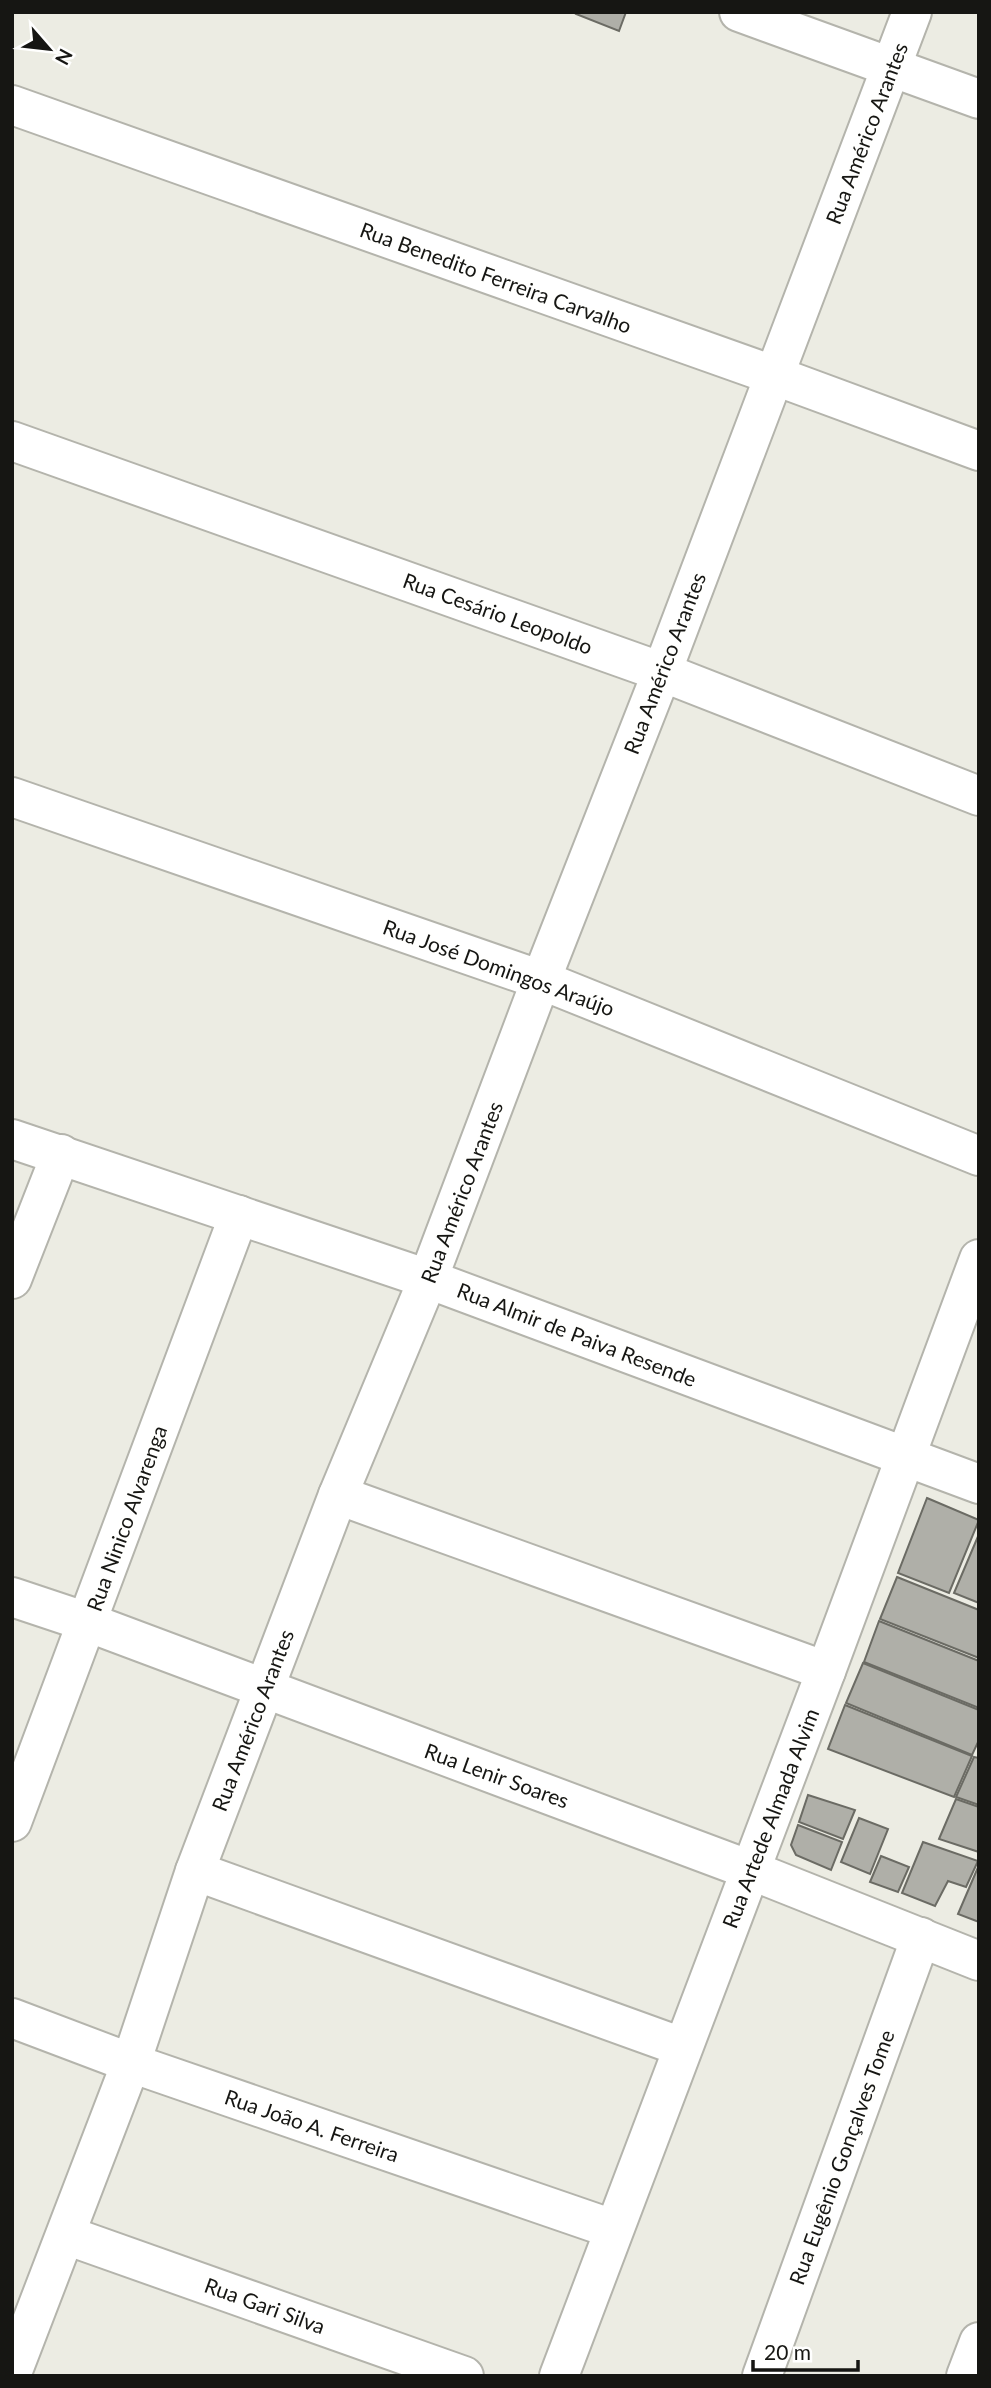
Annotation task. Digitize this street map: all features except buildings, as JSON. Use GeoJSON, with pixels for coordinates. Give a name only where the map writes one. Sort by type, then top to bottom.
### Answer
{"type":"FeatureCollection","features":[{"type":"Feature","properties":{"kind":"street"},"geometry":{"type":"LineString","coordinates":[[739,12],[979,99]]}},
{"type":"Feature","properties":{"kind":"street","name":"Rua Américo Arantes"},"geometry":{"type":"LineString","coordinates":[[12,2373],[131,2063],[195,1871],[264,1689],[338,1495],[428,1279],[912,12]]}},
{"type":"Feature","properties":{"kind":"street","name":"Rua Benedito Ferreira Carvalho"},"geometry":{"type":"LineString","coordinates":[[12,105],[773,375],[979,451]]}},
{"type":"Feature","properties":{"kind":"street","name":"Rua Cesário Leopoldo"},"geometry":{"type":"LineString","coordinates":[[12,441],[662,672],[979,796]]}},
{"type":"Feature","properties":{"kind":"street","name":"Rua José Domingos Araújo"},"geometry":{"type":"LineString","coordinates":[[12,797],[541,980],[979,1156]]}},
{"type":"Feature","properties":{"kind":"street","name":"Rua Almir de Paiva Resende"},"geometry":{"type":"LineString","coordinates":[[12,1139],[428,1279],[979,1485]]}},
{"type":"Feature","properties":{"kind":"street"},"geometry":{"type":"LineString","coordinates":[[12,1279],[61,1154]]}},
{"type":"Feature","properties":{"kind":"street","name":"Rua Ninico Alvarenga"},"geometry":{"type":"LineString","coordinates":[[12,1822],[239,1214]]}},
{"type":"Feature","properties":{"kind":"street","name":"Rua Artede Almada Alvim"},"geometry":{"type":"LineString","coordinates":[[559,2376],[979,1259]]}},
{"type":"Feature","properties":{"kind":"street"},"geometry":{"type":"LineString","coordinates":[[338,1495],[826,1671]]}},
{"type":"Feature","properties":{"kind":"street","name":"Rua Lenir Soares"},"geometry":{"type":"LineString","coordinates":[[12,1597],[88,1622],[750,1870],[979,1961]]}},
{"type":"Feature","properties":{"kind":"street"},"geometry":{"type":"LineString","coordinates":[[195,1871],[682,2048]]}},
{"type":"Feature","properties":{"kind":"street","name":"Rua Eugênio Gonçalves Tome"},"geometry":{"type":"LineString","coordinates":[[762,2376],[921,1937]]}},
{"type":"Feature","properties":{"kind":"street","name":"Rua João A. Ferreira"},"geometry":{"type":"LineString","coordinates":[[12,2018],[131,2063],[613,2229]]}},
{"type":"Feature","properties":{"kind":"street","name":"Rua Gari Silva"},"geometry":{"type":"LineString","coordinates":[[66,2235],[464,2376]]}},
{"type":"Feature","properties":{"kind":"street"},"geometry":{"type":"LineString","coordinates":[[966,2376],[979,2342]]}}]}
